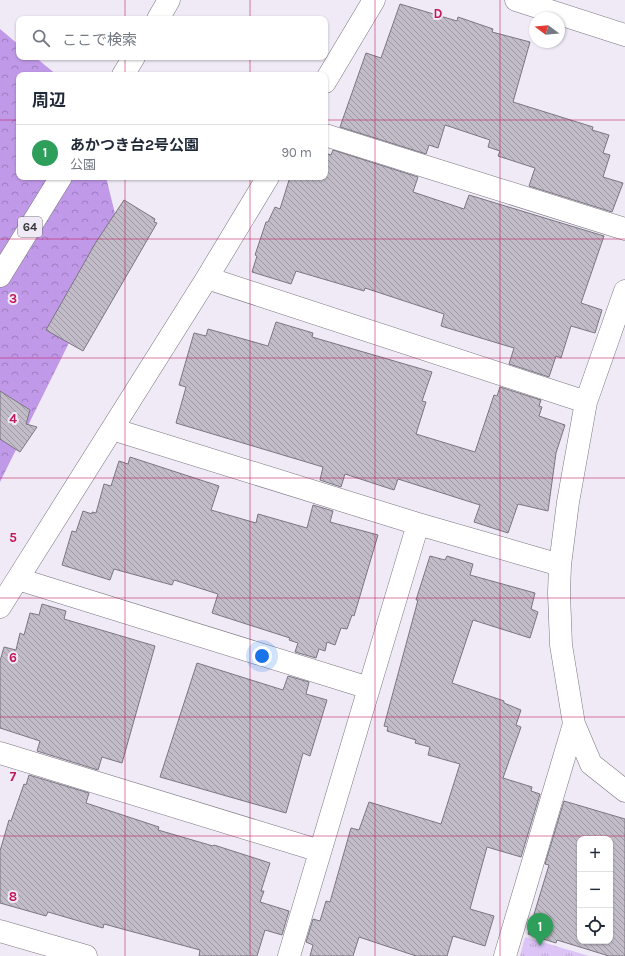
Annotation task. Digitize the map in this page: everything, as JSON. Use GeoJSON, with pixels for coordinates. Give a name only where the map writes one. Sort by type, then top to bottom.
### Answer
{"type":"FeatureCollection","features":[{"type":"Feature","properties":{"kind":"street"},"geometry":{"type":"LineString","coordinates":[[160,16],[169,0]]}},
{"type":"Feature","properties":{"kind":"street"},"geometry":{"type":"LineString","coordinates":[[328,77],[374,0]]}},
{"type":"Feature","properties":{"kind":"street"},"geometry":{"type":"LineString","coordinates":[[516,0],[566,8],[625,35]]}},
{"type":"Feature","properties":{"kind":"street"},"geometry":{"type":"LineString","coordinates":[[125,72],[132,60]]}},
{"type":"Feature","properties":{"kind":"street"},"geometry":{"type":"LineString","coordinates":[[328,136],[625,229]]}},
{"type":"Feature","properties":{"kind":"street","name":"64"},"geometry":{"type":"LineString","coordinates":[[0,276],[59,180]]}},
{"type":"Feature","properties":{"kind":"street"},"geometry":{"type":"LineString","coordinates":[[0,607],[207,278],[266,180]]}},
{"type":"Feature","properties":{"kind":"street"},"geometry":{"type":"LineString","coordinates":[[207,278],[586,402]]}},
{"type":"Feature","properties":{"kind":"street"},"geometry":{"type":"LineString","coordinates":[[625,292],[586,402],[568,502],[560,565],[561,645],[574,724],[591,764],[625,791]]}},
{"type":"Feature","properties":{"kind":"street"},"geometry":{"type":"LineString","coordinates":[[112,430],[418,524],[560,565]]}},
{"type":"Feature","properties":{"kind":"street"},"geometry":{"type":"LineString","coordinates":[[289,956],[418,524]]}},
{"type":"Feature","properties":{"kind":"street"},"geometry":{"type":"LineString","coordinates":[[18,579],[369,688]]}},
{"type":"Feature","properties":{"kind":"street"},"geometry":{"type":"LineString","coordinates":[[505,956],[574,724]]}},
{"type":"Feature","properties":{"kind":"street"},"geometry":{"type":"LineString","coordinates":[[0,754],[320,851]]}},
{"type":"Feature","properties":{"kind":"street"},"geometry":{"type":"LineString","coordinates":[[0,931],[86,956]]}},
{"type":"Feature","properties":{"kind":"green space"},"geometry":{"type":"Polygon","coordinates":[[[0,29],[16,42],[16,60],[39,60],[53,72],[16,72],[16,180],[107,180],[121,238],[0,482],[0,29]]]}},
{"type":"Feature","properties":{"kind":"green space"},"geometry":{"type":"Polygon","coordinates":[[[525,937],[589,956],[520,956],[525,937]]]}},
{"type":"Feature","properties":{"kind":"building"},"geometry":{"type":"Polygon","coordinates":[[[400,4],[457,21],[458,17],[493,29],[492,32],[529,42],[513,102],[593,127],[592,130],[609,135],[603,153],[610,155],[603,177],[623,183],[612,212],[529,186],[535,168],[498,156],[500,151],[488,147],[490,140],[445,125],[438,148],[429,145],[426,154],[340,127],[366,53],[381,58],[400,4]]]}},
{"type":"Feature","properties":{"kind":"building"},"geometry":{"type":"Polygon","coordinates":[[[333,150],[418,177],[413,192],[464,209],[469,195],[604,236],[581,303],[602,310],[595,333],[571,326],[561,358],[556,356],[549,377],[509,364],[514,348],[441,326],[444,314],[365,288],[364,291],[296,271],[291,284],[252,272],[257,256],[255,255],[266,222],[268,222],[275,207],[280,209],[289,180],[328,180],[328,154],[331,155],[333,150]]]}},
{"type":"Feature","properties":{"kind":"building"},"geometry":{"type":"Polygon","coordinates":[[[124,200],[155,219],[154,222],[157,223],[83,351],[46,330],[96,242],[124,200]]]}},
{"type":"Feature","properties":{"kind":"building"},"geometry":{"type":"Polygon","coordinates":[[[276,322],[313,333],[312,337],[432,372],[422,401],[426,402],[416,434],[475,452],[494,395],[497,396],[500,387],[541,400],[539,406],[542,407],[539,416],[565,425],[556,453],[548,511],[518,504],[508,533],[474,522],[480,505],[398,479],[394,490],[345,474],[341,487],[320,480],[323,467],[176,423],[186,387],[179,385],[194,333],[206,336],[208,329],[268,346],[276,322]]]}},
{"type":"Feature","properties":{"kind":"building"},"geometry":{"type":"Polygon","coordinates":[[[0,391],[30,410],[26,424],[37,427],[20,452],[0,439],[0,391]]]}},
{"type":"Feature","properties":{"kind":"building"},"geometry":{"type":"Polygon","coordinates":[[[130,457],[219,486],[211,510],[256,523],[258,514],[307,528],[313,505],[333,511],[330,522],[378,535],[354,616],[352,615],[347,629],[341,628],[335,645],[327,642],[325,651],[319,649],[316,658],[295,652],[298,643],[289,640],[290,638],[212,613],[218,594],[174,580],[172,585],[114,569],[110,580],[62,565],[72,531],[76,532],[83,511],[92,514],[92,512],[96,513],[104,484],[111,486],[119,461],[128,464],[130,457]]]}},
{"type":"Feature","properties":{"kind":"building"},"geometry":{"type":"Polygon","coordinates":[[[430,556],[445,560],[447,556],[473,564],[470,575],[535,593],[531,609],[538,612],[530,638],[473,620],[452,683],[504,701],[504,703],[521,710],[516,725],[521,727],[503,778],[532,787],[531,791],[540,794],[521,857],[487,847],[470,909],[494,916],[485,946],[453,936],[447,956],[416,956],[359,937],[353,956],[310,956],[313,945],[306,942],[313,919],[320,921],[326,901],[330,902],[351,828],[359,830],[369,802],[441,824],[460,764],[428,755],[430,747],[415,743],[416,740],[387,731],[388,727],[384,726],[418,600],[416,600],[430,556]]]}},
{"type":"Feature","properties":{"kind":"building"},"geometry":{"type":"Polygon","coordinates":[[[42,604],[66,611],[64,619],[155,646],[122,763],[102,757],[98,770],[37,751],[40,741],[0,728],[0,661],[4,647],[16,650],[20,633],[24,635],[30,613],[39,615],[42,604]]]}},
{"type":"Feature","properties":{"kind":"building"},"geometry":{"type":"Polygon","coordinates":[[[197,663],[283,690],[288,676],[309,682],[306,694],[327,700],[310,756],[303,753],[286,813],[160,777],[197,663]]]}},
{"type":"Feature","properties":{"kind":"building"},"geometry":{"type":"Polygon","coordinates":[[[29,775],[89,793],[86,803],[159,827],[158,830],[213,846],[214,845],[270,863],[261,891],[264,891],[260,902],[289,911],[282,935],[265,930],[257,956],[199,956],[200,950],[104,924],[103,928],[48,912],[46,916],[0,903],[0,851],[9,820],[11,821],[24,784],[26,785],[29,775]]]}},
{"type":"Feature","properties":{"kind":"building"},"geometry":{"type":"Polygon","coordinates":[[[564,801],[625,819],[625,956],[609,956],[557,940],[556,943],[528,934],[549,865],[545,864],[564,801]]]}},
{"type":"Feature","properties":{"kind":"place","name":"あかつき台2号公園"},"geometry":{"type":"Point","coordinates":[540,946]}}]}
